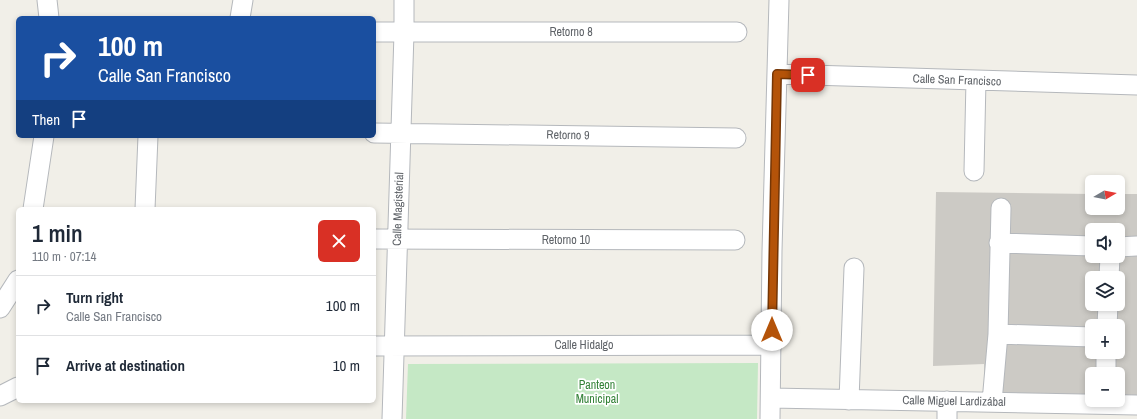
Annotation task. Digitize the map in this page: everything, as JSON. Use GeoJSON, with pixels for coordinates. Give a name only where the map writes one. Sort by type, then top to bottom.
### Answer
{"type":"FeatureCollection","features":[{"type":"Feature","properties":{"kind":"street"},"geometry":{"type":"LineString","coordinates":[[47,0],[49,16]]}},
{"type":"Feature","properties":{"kind":"street"},"geometry":{"type":"LineString","coordinates":[[240,16],[243,0]]}},
{"type":"Feature","properties":{"kind":"street","name":"Calle Magisterial"},"geometry":{"type":"LineString","coordinates":[[392,419],[396,346],[397,239],[404,0]]}},
{"type":"Feature","properties":{"kind":"street"},"geometry":{"type":"LineString","coordinates":[[770,419],[772,251],[779,0]]}},
{"type":"Feature","properties":{"kind":"street","name":"Retorno 8"},"geometry":{"type":"LineString","coordinates":[[376,32],[737,32]]}},
{"type":"Feature","properties":{"kind":"street","name":"Calle San Francisco"},"geometry":{"type":"LineString","coordinates":[[777,74],[1137,85]]}},
{"type":"Feature","properties":{"kind":"street"},"geometry":{"type":"LineString","coordinates":[[974,171],[976,80]]}},
{"type":"Feature","properties":{"kind":"street","name":"Retorno 9"},"geometry":{"type":"LineString","coordinates":[[376,133],[736,138]]}},
{"type":"Feature","properties":{"kind":"street"},"geometry":{"type":"LineString","coordinates":[[33,207],[44,138]]}},
{"type":"Feature","properties":{"kind":"street"},"geometry":{"type":"LineString","coordinates":[[145,207],[148,138]]}},
{"type":"Feature","properties":{"kind":"street"},"geometry":{"type":"LineString","coordinates":[[992,402],[998,334],[1001,208]]}},
{"type":"Feature","properties":{"kind":"street","name":"Retorno 10"},"geometry":{"type":"LineString","coordinates":[[376,239],[735,240]]}},
{"type":"Feature","properties":{"kind":"street"},"geometry":{"type":"LineString","coordinates":[[999,243],[1085,246]]}},
{"type":"Feature","properties":{"kind":"street"},"geometry":{"type":"LineString","coordinates":[[1125,246],[1137,246]]}},
{"type":"Feature","properties":{"kind":"street"},"geometry":{"type":"LineString","coordinates":[[849,400],[854,268]]}},
{"type":"Feature","properties":{"kind":"street"},"geometry":{"type":"LineString","coordinates":[[0,308],[16,283]]}},
{"type":"Feature","properties":{"kind":"street"},"geometry":{"type":"LineString","coordinates":[[998,334],[1085,337]]}},
{"type":"Feature","properties":{"kind":"street","name":"Calle Hidalgo"},"geometry":{"type":"LineString","coordinates":[[376,346],[772,345]]}},
{"type":"Feature","properties":{"kind":"street"},"geometry":{"type":"LineString","coordinates":[[0,396],[16,388]]}},
{"type":"Feature","properties":{"kind":"street","name":"Calle Miguel Lardizábal"},"geometry":{"type":"LineString","coordinates":[[771,398],[849,400],[947,410],[992,402],[1085,402]]}},
{"type":"Feature","properties":{"kind":"street","name":"Calle Miguel Lardizábal"},"geometry":{"type":"LineString","coordinates":[[1125,404],[1137,405]]}},
{"type":"Feature","properties":{"kind":"green space","name":"Panteon Municipal"},"geometry":{"type":"Polygon","coordinates":[[[758,363],[757,419],[406,419],[408,364],[758,363]]]}},
{"type":"Feature","properties":{"kind":"building"},"geometry":{"type":"Polygon","coordinates":[[[936,192],[1085,194],[1085,215],[1125,215],[1125,194],[1137,194],[1137,398],[1125,398],[1125,367],[1085,367],[1085,398],[985,397],[984,364],[933,366],[936,192]]]}},
{"type":"Feature","properties":{"kind":"route"},"geometry":{"type":"LineString","coordinates":[[772,330],[772,251],[777,74],[808,75]]}}]}
